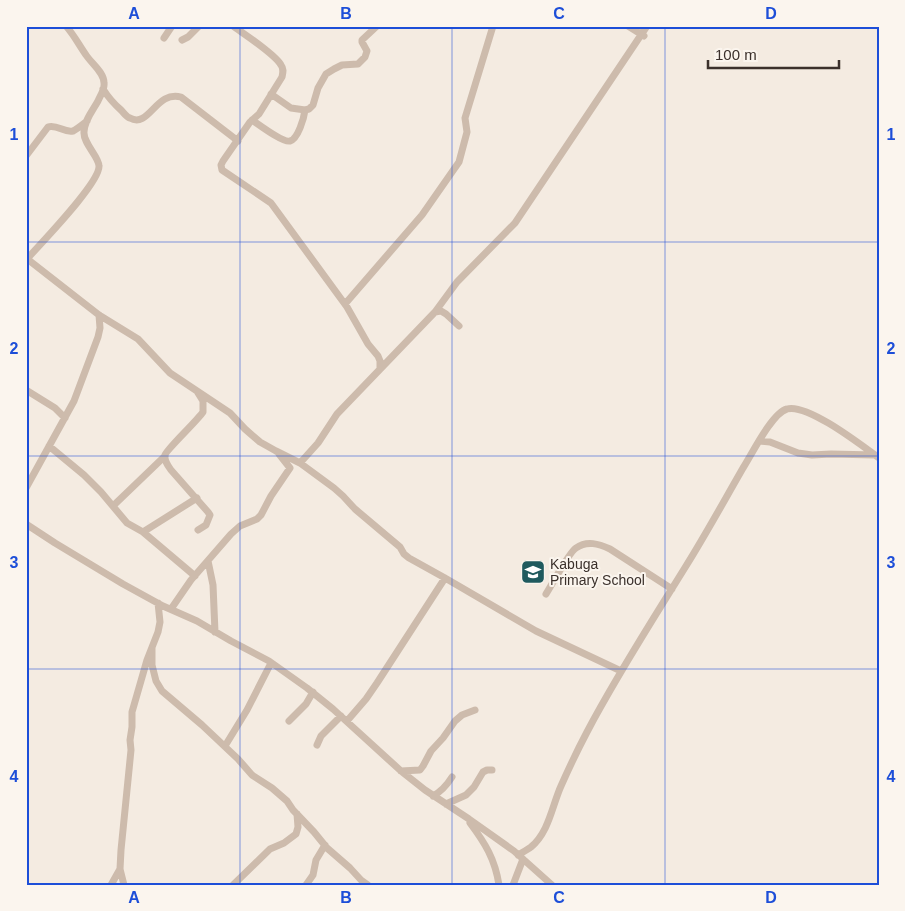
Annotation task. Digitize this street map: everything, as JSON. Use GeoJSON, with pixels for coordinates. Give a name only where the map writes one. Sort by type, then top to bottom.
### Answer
{"type":"FeatureCollection","features":[{"type":"Feature","properties":{"kind":"street"},"geometry":{"type":"LineString","coordinates":[[66,26],[103,77],[105,84],[87,121],[83,134],[98,162],[99,168],[95,179],[64,219],[27,258],[99,315],[138,340],[170,373],[230,413],[260,442],[300,463],[343,496],[355,509],[400,547],[409,558],[536,631],[621,671]]}},
{"type":"Feature","properties":{"kind":"street"},"geometry":{"type":"LineString","coordinates":[[164,38],[172,26]]}},
{"type":"Feature","properties":{"kind":"street"},"geometry":{"type":"LineString","coordinates":[[182,40],[199,26]]}},
{"type":"Feature","properties":{"kind":"street"},"geometry":{"type":"LineString","coordinates":[[233,26],[276,59],[282,66],[283,73],[259,114],[252,120],[223,161],[221,165],[222,170],[271,203],[345,304],[368,344],[378,356],[380,369]]}},
{"type":"Feature","properties":{"kind":"street"},"geometry":{"type":"LineString","coordinates":[[271,94],[291,108],[308,109],[313,105],[318,88],[326,74],[342,65],[358,64],[361,62],[367,51],[362,40],[378,26]]}},
{"type":"Feature","properties":{"kind":"street"},"geometry":{"type":"LineString","coordinates":[[345,304],[422,215],[459,162],[467,132],[465,118],[493,26]]}},
{"type":"Feature","properties":{"kind":"street"},"geometry":{"type":"LineString","coordinates":[[628,26],[643,36]]}},
{"type":"Feature","properties":{"kind":"street"},"geometry":{"type":"LineString","coordinates":[[300,463],[318,443],[337,414],[435,312],[457,282],[515,223],[643,36],[647,26]]}},
{"type":"Feature","properties":{"kind":"street"},"geometry":{"type":"LineString","coordinates":[[103,89],[108,99],[128,118],[135,120],[140,120],[146,116],[167,96],[181,97],[238,141]]}},
{"type":"Feature","properties":{"kind":"street"},"geometry":{"type":"LineString","coordinates":[[252,120],[281,139],[290,141],[294,139],[302,123],[305,110]]}},
{"type":"Feature","properties":{"kind":"street"},"geometry":{"type":"LineString","coordinates":[[26,156],[48,127],[54,125],[74,130],[87,121]]}},
{"type":"Feature","properties":{"kind":"street"},"geometry":{"type":"LineString","coordinates":[[435,312],[441,311],[459,326]]}},
{"type":"Feature","properties":{"kind":"street"},"geometry":{"type":"LineString","coordinates":[[26,488],[74,401],[98,337],[100,328],[99,315]]}},
{"type":"Feature","properties":{"kind":"street"},"geometry":{"type":"LineString","coordinates":[[26,390],[55,408],[65,418]]}},
{"type":"Feature","properties":{"kind":"street"},"geometry":{"type":"LineString","coordinates":[[114,505],[165,456],[167,450],[203,412],[203,401],[196,390]]}},
{"type":"Feature","properties":{"kind":"street"},"geometry":{"type":"LineString","coordinates":[[513,885],[521,857],[540,837],[547,825],[560,787],[587,732],[621,671],[774,418],[781,411],[789,408],[799,408],[808,411],[877,457]]}},
{"type":"Feature","properties":{"kind":"street"},"geometry":{"type":"LineString","coordinates":[[760,441],[770,442],[798,453],[812,455],[831,454],[877,457]]}},
{"type":"Feature","properties":{"kind":"street"},"geometry":{"type":"LineString","coordinates":[[49,446],[84,475],[114,505],[127,523],[143,532],[195,576]]}},
{"type":"Feature","properties":{"kind":"street"},"geometry":{"type":"LineString","coordinates":[[171,609],[195,576],[240,526],[257,519],[261,515],[270,496],[290,468],[276,451]]}},
{"type":"Feature","properties":{"kind":"street"},"geometry":{"type":"LineString","coordinates":[[165,456],[171,470],[210,515],[206,525],[198,530]]}},
{"type":"Feature","properties":{"kind":"street"},"geometry":{"type":"LineString","coordinates":[[143,532],[197,498]]}},
{"type":"Feature","properties":{"kind":"street"},"geometry":{"type":"LineString","coordinates":[[26,524],[158,603],[197,621],[271,663],[313,692],[401,771],[433,796],[521,857],[552,885]]}},
{"type":"Feature","properties":{"kind":"street"},"geometry":{"type":"LineString","coordinates":[[546,594],[575,548],[588,544],[599,544],[610,549],[672,589]]}},
{"type":"Feature","properties":{"kind":"street"},"geometry":{"type":"LineString","coordinates":[[208,561],[213,585],[216,632]]}},
{"type":"Feature","properties":{"kind":"street"},"geometry":{"type":"LineString","coordinates":[[347,721],[377,683],[445,578]]}},
{"type":"Feature","properties":{"kind":"street"},"geometry":{"type":"LineString","coordinates":[[124,885],[120,869],[132,750],[130,740],[132,712],[147,660],[158,632],[160,622],[158,603]]}},
{"type":"Feature","properties":{"kind":"street"},"geometry":{"type":"LineString","coordinates":[[152,648],[152,666],[156,681],[162,691],[225,746],[252,775],[287,801],[325,845],[363,883]]}},
{"type":"Feature","properties":{"kind":"street"},"geometry":{"type":"LineString","coordinates":[[225,746],[247,710],[271,663]]}},
{"type":"Feature","properties":{"kind":"street"},"geometry":{"type":"LineString","coordinates":[[289,721],[306,704],[313,692]]}},
{"type":"Feature","properties":{"kind":"street"},"geometry":{"type":"LineString","coordinates":[[401,771],[420,770],[431,751],[455,721],[462,715],[475,710]]}},
{"type":"Feature","properties":{"kind":"street"},"geometry":{"type":"LineString","coordinates":[[317,745],[321,736],[341,716]]}},
{"type":"Feature","properties":{"kind":"street"},"geometry":{"type":"LineString","coordinates":[[446,804],[466,795],[474,787],[483,772],[492,770]]}},
{"type":"Feature","properties":{"kind":"street"},"geometry":{"type":"LineString","coordinates":[[433,796],[447,785],[452,777]]}},
{"type":"Feature","properties":{"kind":"street"},"geometry":{"type":"LineString","coordinates":[[233,885],[270,849],[284,843],[296,834],[298,827],[297,814]]}},
{"type":"Feature","properties":{"kind":"street"},"geometry":{"type":"LineString","coordinates":[[466,818],[480,837],[494,862],[499,885]]}},
{"type":"Feature","properties":{"kind":"street"},"geometry":{"type":"LineString","coordinates":[[306,885],[313,875],[316,860],[325,845]]}},
{"type":"Feature","properties":{"kind":"street"},"geometry":{"type":"LineString","coordinates":[[111,885],[120,869]]}},
{"type":"Feature","properties":{"kind":"place","name":"Kabuga Primary School"},"geometry":{"type":"Point","coordinates":[533,572]}}]}
